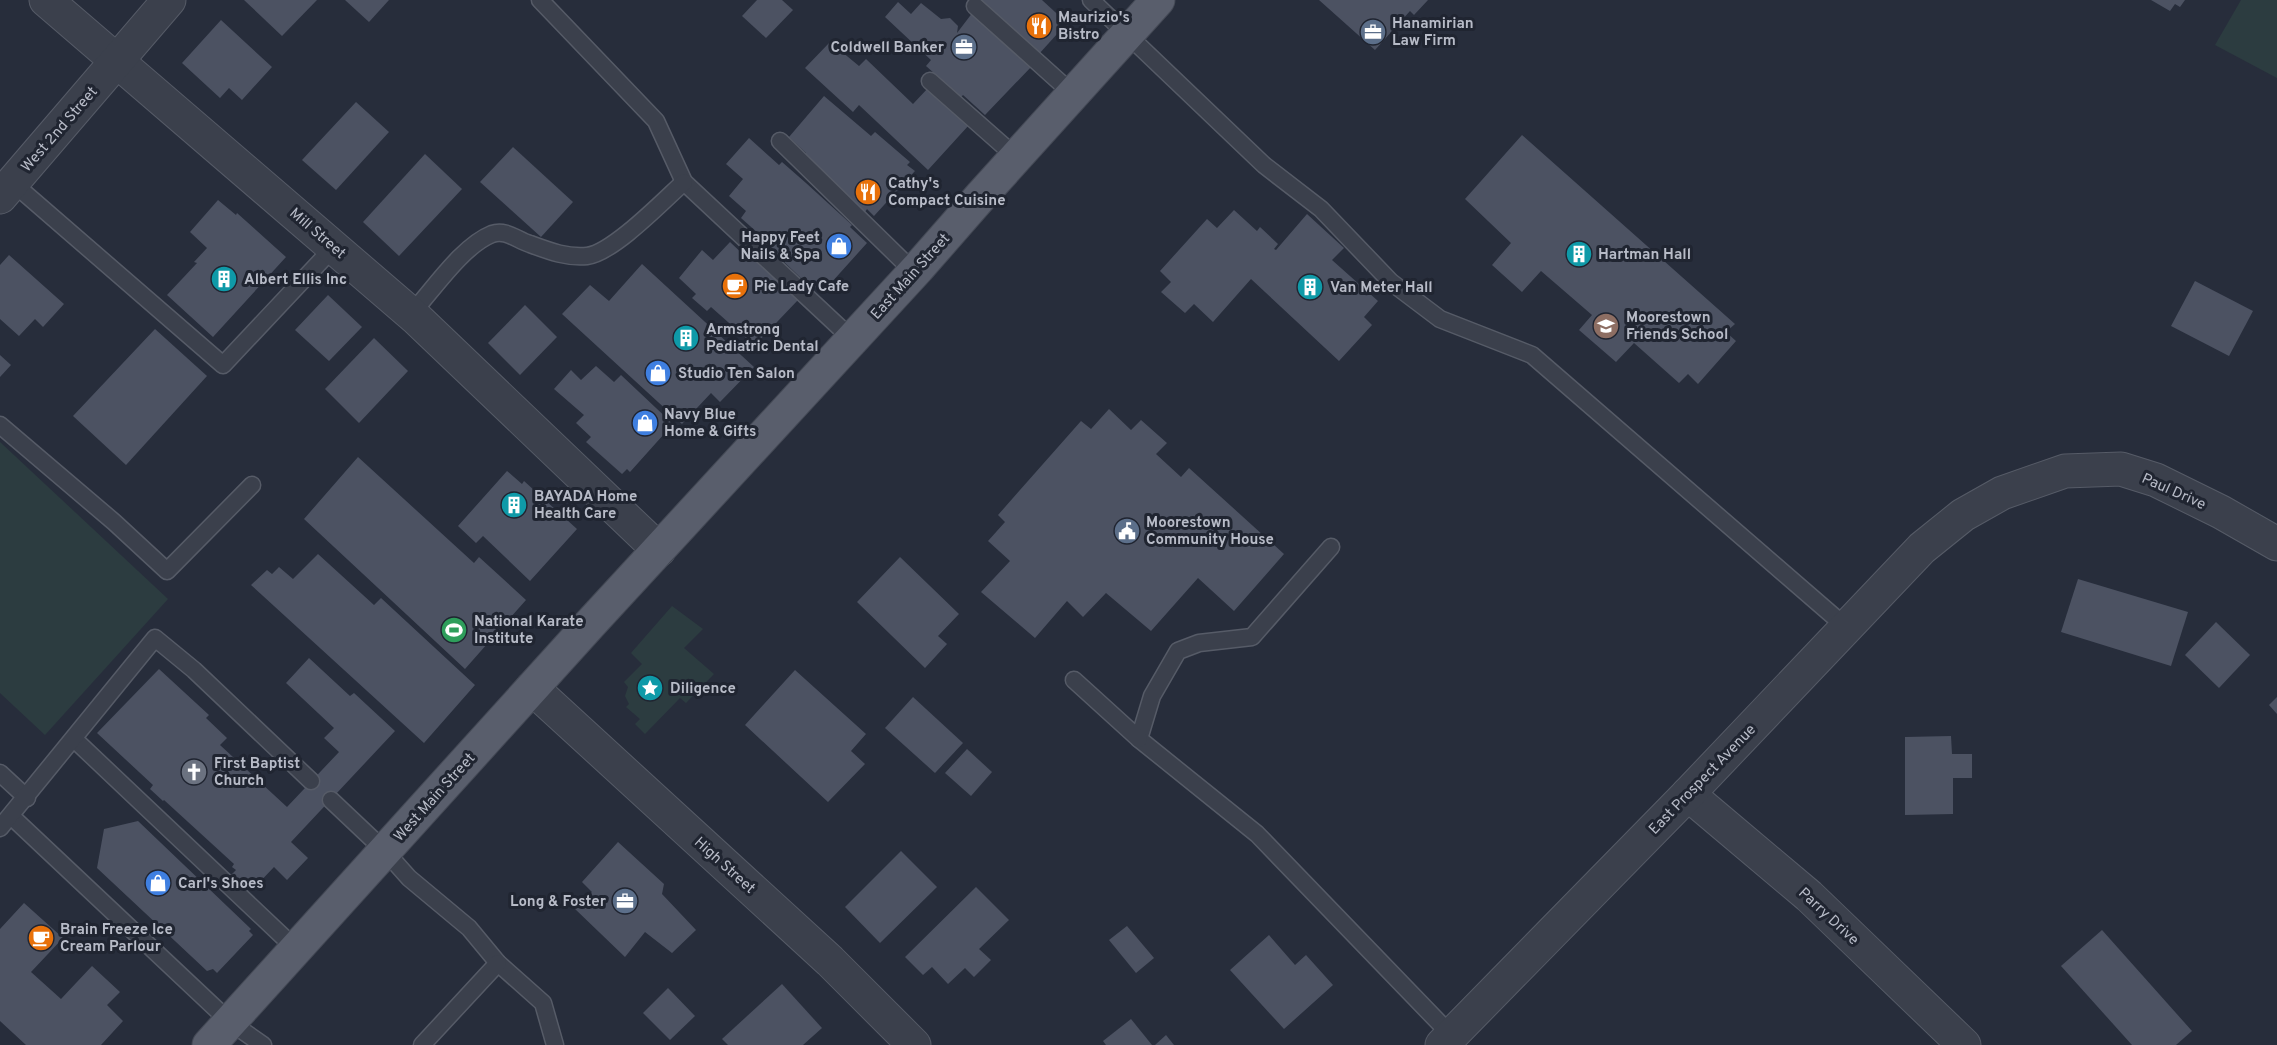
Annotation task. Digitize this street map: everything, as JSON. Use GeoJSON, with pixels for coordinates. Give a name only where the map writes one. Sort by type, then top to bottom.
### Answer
{"type":"FeatureCollection","features":[{"type":"Feature","properties":{"kind":"main road","name":"East Main Street"},"geometry":{"type":"LineString","coordinates":[[659,550],[914,272],[1158,0]]}},
{"type":"Feature","properties":{"kind":"main road","name":"West Main Street"},"geometry":{"type":"LineString","coordinates":[[219,1034],[659,550]]}},
{"type":"Feature","properties":{"kind":"street","name":"Mill Street"},"geometry":{"type":"LineString","coordinates":[[46,0],[411,314],[659,550]]}},
{"type":"Feature","properties":{"kind":"street","name":"West 2nd Street"},"geometry":{"type":"LineString","coordinates":[[6,190],[169,0]]}},
{"type":"Feature","properties":{"kind":"street","name":"Paul Drive"},"geometry":{"type":"LineString","coordinates":[[1963,515],[2002,493],[2065,471],[2121,470],[2156,480],[2221,512],[2277,544]]}},
{"type":"Feature","properties":{"kind":"street","name":"East Prospect Avenue"},"geometry":{"type":"LineString","coordinates":[[1447,1040],[1688,794],[1922,548],[1963,515]]}},
{"type":"Feature","properties":{"kind":"street","name":"High Street"},"geometry":{"type":"LineString","coordinates":[[532,688],[830,961],[914,1045]]}},
{"type":"Feature","properties":{"kind":"street","name":"Parry Drive"},"geometry":{"type":"LineString","coordinates":[[1688,794],[1809,896],[1964,1045]]}},
{"type":"Feature","properties":{"kind":"lane"},"geometry":{"type":"LineString","coordinates":[[540,0],[656,121],[684,182],[852,339]]}},
{"type":"Feature","properties":{"kind":"lane"},"geometry":{"type":"LineString","coordinates":[[1091,0],[1264,165],[1321,209],[1391,282],[1440,319],[1532,355],[1846,627]]}},
{"type":"Feature","properties":{"kind":"lane"},"geometry":{"type":"LineString","coordinates":[[975,6],[1073,94]]}},
{"type":"Feature","properties":{"kind":"lane"},"geometry":{"type":"LineString","coordinates":[[930,81],[1016,157]]}},
{"type":"Feature","properties":{"kind":"lane"},"geometry":{"type":"LineString","coordinates":[[780,141],[914,272]]}},
{"type":"Feature","properties":{"kind":"lane"},"geometry":{"type":"LineString","coordinates":[[411,314],[466,253],[492,234],[504,232],[551,252],[574,257],[591,256],[616,242],[684,182]]}},
{"type":"Feature","properties":{"kind":"lane"},"geometry":{"type":"LineString","coordinates":[[6,190],[223,365],[334,247]]}},
{"type":"Feature","properties":{"kind":"lane"},"geometry":{"type":"LineString","coordinates":[[0,425],[114,522],[167,571],[252,485]]}},
{"type":"Feature","properties":{"kind":"lane"},"geometry":{"type":"LineString","coordinates":[[1139,739],[1152,696],[1178,651],[1199,643],[1252,637],[1331,547]]}},
{"type":"Feature","properties":{"kind":"lane"},"geometry":{"type":"LineString","coordinates":[[262,1045],[219,1034],[5,822],[27,798],[155,638],[194,670],[311,781]]}},
{"type":"Feature","properties":{"kind":"lane"},"geometry":{"type":"LineString","coordinates":[[1074,680],[1139,739],[1257,834],[1332,910],[1447,1040]]}},
{"type":"Feature","properties":{"kind":"lane"},"geometry":{"type":"LineString","coordinates":[[74,739],[296,949]]}},
{"type":"Feature","properties":{"kind":"lane"},"geometry":{"type":"LineString","coordinates":[[0,773],[27,798]]}},
{"type":"Feature","properties":{"kind":"lane"},"geometry":{"type":"LineString","coordinates":[[331,800],[386,851],[409,878],[469,928],[498,963],[543,1003],[555,1045]]}},
{"type":"Feature","properties":{"kind":"lane"},"geometry":{"type":"LineString","coordinates":[[422,1045],[498,963]]}},
{"type":"Feature","properties":{"kind":"shaded area"},"geometry":{"type":"Polygon","coordinates":[[[2241,0],[2277,0],[2277,78],[2215,45],[2241,0]]]}},
{"type":"Feature","properties":{"kind":"shaded area"},"geometry":{"type":"Polygon","coordinates":[[[0,442],[168,599],[45,735],[0,693],[0,442]]]}},
{"type":"Feature","properties":{"kind":"shaded area"},"geometry":{"type":"Polygon","coordinates":[[[672,606],[703,629],[684,648],[714,674],[686,703],[680,698],[645,734],[635,724],[640,719],[626,707],[629,704],[625,696],[628,687],[624,682],[642,664],[631,653],[672,606]]]}},
{"type":"Feature","properties":{"kind":"building"},"geometry":{"type":"Polygon","coordinates":[[[244,0],[317,0],[282,36],[244,0]]]}},
{"type":"Feature","properties":{"kind":"building"},"geometry":{"type":"Polygon","coordinates":[[[345,0],[389,0],[369,22],[345,0]]]}},
{"type":"Feature","properties":{"kind":"building"},"geometry":{"type":"Polygon","coordinates":[[[757,0],[782,0],[793,10],[766,38],[742,16],[757,0]]]}},
{"type":"Feature","properties":{"kind":"building"},"geometry":{"type":"Polygon","coordinates":[[[979,0],[1042,0],[1067,23],[1039,54],[979,0]]]}},
{"type":"Feature","properties":{"kind":"building","name":"Hanamirian Law Firm"},"geometry":{"type":"Polygon","coordinates":[[[1319,0],[1428,0],[1414,15],[1410,11],[1375,50],[1319,0]]]}},
{"type":"Feature","properties":{"kind":"building"},"geometry":{"type":"Polygon","coordinates":[[[2151,0],[2185,0],[2180,7],[2175,4],[2170,11],[2151,0]]]}},
{"type":"Feature","properties":{"kind":"building","name":"Coldwell Banker"},"geometry":{"type":"Polygon","coordinates":[[[898,2],[911,14],[921,3],[941,19],[950,18],[958,26],[957,33],[973,12],[1032,66],[985,115],[926,66],[931,60],[885,17],[898,2]]]}},
{"type":"Feature","properties":{"kind":"building"},"geometry":{"type":"Polygon","coordinates":[[[221,20],[272,67],[242,100],[229,88],[220,98],[182,63],[221,20]]]}},
{"type":"Feature","properties":{"kind":"building"},"geometry":{"type":"Polygon","coordinates":[[[830,42],[859,66],[866,59],[913,104],[929,87],[969,125],[928,170],[859,105],[853,112],[805,68],[830,42]]]}},
{"type":"Feature","properties":{"kind":"building"},"geometry":{"type":"Polygon","coordinates":[[[824,96],[871,136],[875,132],[910,162],[907,165],[915,171],[874,216],[867,209],[865,212],[821,175],[804,155],[806,153],[789,137],[824,96]]]}},
{"type":"Feature","properties":{"kind":"building"},"geometry":{"type":"Polygon","coordinates":[[[356,102],[389,132],[336,190],[302,160],[356,102]]]}},
{"type":"Feature","properties":{"kind":"building","name":"Hartman Hall"},"geometry":{"type":"Polygon","coordinates":[[[1522,135],[1735,324],[1726,332],[1736,341],[1698,384],[1688,374],[1679,383],[1634,343],[1616,362],[1579,330],[1592,315],[1541,271],[1522,292],[1492,265],[1511,243],[1465,199],[1522,135]]]}},
{"type":"Feature","properties":{"kind":"building"},"geometry":{"type":"Polygon","coordinates":[[[749,138],[779,165],[782,162],[806,183],[852,225],[850,227],[867,243],[822,293],[804,277],[803,280],[757,236],[759,234],[741,218],[746,211],[729,196],[743,179],[726,164],[749,138]]]}},
{"type":"Feature","properties":{"kind":"building"},"geometry":{"type":"Polygon","coordinates":[[[513,147],[573,202],[541,237],[480,182],[513,147]]]}},
{"type":"Feature","properties":{"kind":"building"},"geometry":{"type":"Polygon","coordinates":[[[425,154],[462,189],[399,256],[363,222],[425,154]]]}},
{"type":"Feature","properties":{"kind":"building","name":"Albert Ellis Inc"},"geometry":{"type":"Polygon","coordinates":[[[218,200],[236,215],[237,213],[286,257],[213,337],[167,295],[197,263],[194,262],[207,248],[190,232],[218,200]]]}},
{"type":"Feature","properties":{"kind":"building","name":"Van Meter Hall"},"geometry":{"type":"Polygon","coordinates":[[[1234,210],[1257,231],[1260,227],[1278,244],[1274,249],[1276,250],[1307,214],[1344,248],[1332,260],[1378,301],[1364,317],[1372,325],[1339,361],[1251,279],[1213,322],[1194,304],[1185,313],[1161,292],[1171,282],[1160,271],[1207,219],[1217,228],[1234,210]]]}},
{"type":"Feature","properties":{"kind":"building","name":"Pie Lady Cafe"},"geometry":{"type":"Polygon","coordinates":[[[730,242],[747,258],[750,255],[798,300],[756,344],[711,307],[707,311],[692,298],[696,294],[679,278],[702,250],[713,260],[730,242]]]}},
{"type":"Feature","properties":{"kind":"building"},"geometry":{"type":"Polygon","coordinates":[[[9,255],[64,304],[43,327],[35,319],[19,336],[0,319],[0,265],[9,255]]]}},
{"type":"Feature","properties":{"kind":"building"},"geometry":{"type":"Polygon","coordinates":[[[642,264],[754,367],[720,402],[711,393],[682,424],[562,314],[590,285],[609,301],[642,264]]]}},
{"type":"Feature","properties":{"kind":"building"},"geometry":{"type":"Polygon","coordinates":[[[2195,281],[2253,311],[2229,356],[2171,326],[2195,281]]]}},
{"type":"Feature","properties":{"kind":"building"},"geometry":{"type":"Polygon","coordinates":[[[328,295],[362,327],[329,361],[295,330],[328,295]]]}},
{"type":"Feature","properties":{"kind":"building"},"geometry":{"type":"Polygon","coordinates":[[[525,305],[557,337],[520,375],[488,343],[525,305]]]}},
{"type":"Feature","properties":{"kind":"building"},"geometry":{"type":"Polygon","coordinates":[[[155,329],[207,376],[126,465],[73,416],[155,329]]]}},
{"type":"Feature","properties":{"kind":"building"},"geometry":{"type":"Polygon","coordinates":[[[374,338],[408,371],[359,423],[325,389],[374,338]]]}},
{"type":"Feature","properties":{"kind":"building"},"geometry":{"type":"Polygon","coordinates":[[[0,355],[11,365],[0,377],[0,355]]]}},
{"type":"Feature","properties":{"kind":"building"},"geometry":{"type":"Polygon","coordinates":[[[596,366],[614,382],[621,375],[673,424],[630,472],[627,469],[622,474],[586,442],[591,437],[576,423],[584,415],[554,389],[571,370],[581,380],[596,366]]]}},
{"type":"Feature","properties":{"kind":"building","name":"Moorestown Community House"},"geometry":{"type":"Polygon","coordinates":[[[1109,409],[1131,430],[1141,420],[1167,443],[1156,454],[1181,477],[1189,468],[1284,554],[1234,611],[1198,578],[1151,631],[1106,593],[1083,617],[1067,601],[1035,638],[981,592],[1010,561],[988,541],[1005,522],[998,515],[1081,421],[1091,429],[1109,409]]]}},
{"type":"Feature","properties":{"kind":"building"},"geometry":{"type":"Polygon","coordinates":[[[358,457],[474,563],[479,557],[526,600],[465,669],[304,519],[358,457]]]}},
{"type":"Feature","properties":{"kind":"building","name":"BAYADA Home Health Care"},"geometry":{"type":"Polygon","coordinates":[[[507,471],[522,484],[524,481],[577,529],[530,581],[483,536],[476,543],[458,526],[507,471]]]}},
{"type":"Feature","properties":{"kind":"building"},"geometry":{"type":"Polygon","coordinates":[[[318,554],[374,605],[381,598],[475,685],[424,743],[251,585],[267,570],[272,574],[279,567],[293,579],[318,554]]]}},
{"type":"Feature","properties":{"kind":"building"},"geometry":{"type":"Polygon","coordinates":[[[900,557],[959,614],[938,636],[947,644],[925,668],[857,602],[900,557]]]}},
{"type":"Feature","properties":{"kind":"building"},"geometry":{"type":"Polygon","coordinates":[[[2078,579],[2188,612],[2171,666],[2061,632],[2078,579]]]}},
{"type":"Feature","properties":{"kind":"building"},"geometry":{"type":"Polygon","coordinates":[[[2216,622],[2250,655],[2219,688],[2185,655],[2216,622]]]}},
{"type":"Feature","properties":{"kind":"building","name":"First Baptist Church"},"geometry":{"type":"Polygon","coordinates":[[[309,658],[350,696],[354,693],[395,731],[291,842],[308,858],[287,880],[274,867],[255,887],[250,883],[244,889],[230,876],[236,870],[232,867],[234,864],[150,789],[153,785],[97,733],[159,669],[209,715],[206,718],[227,738],[220,745],[287,807],[339,752],[324,738],[334,728],[286,683],[309,658]]]}},
{"type":"Feature","properties":{"kind":"building"},"geometry":{"type":"Polygon","coordinates":[[[795,670],[866,734],[851,751],[865,764],[828,802],[745,725],[795,670]]]}},
{"type":"Feature","properties":{"kind":"building"},"geometry":{"type":"Polygon","coordinates":[[[913,697],[963,743],[935,773],[885,728],[913,697]]]}},
{"type":"Feature","properties":{"kind":"building"},"geometry":{"type":"Polygon","coordinates":[[[2277,697],[2277,714],[2269,705],[2277,697]]]}},
{"type":"Feature","properties":{"kind":"building"},"geometry":{"type":"Polygon","coordinates":[[[1951,736],[1952,754],[1972,754],[1972,778],[1953,778],[1953,814],[1905,815],[1905,737],[1951,736]]]}},
{"type":"Feature","properties":{"kind":"building"},"geometry":{"type":"Polygon","coordinates":[[[967,749],[992,772],[971,796],[945,773],[967,749]]]}},
{"type":"Feature","properties":{"kind":"building","name":"Carl's Shoes"},"geometry":{"type":"Polygon","coordinates":[[[138,821],[251,929],[249,931],[253,935],[217,973],[213,969],[207,971],[97,868],[104,829],[138,821]]]}},
{"type":"Feature","properties":{"kind":"building","name":"Long & Foster"},"geometry":{"type":"Polygon","coordinates":[[[618,842],[664,884],[662,894],[696,930],[672,953],[645,932],[625,957],[574,908],[592,892],[582,882],[618,842]]]}},
{"type":"Feature","properties":{"kind":"building"},"geometry":{"type":"Polygon","coordinates":[[[901,851],[937,887],[880,943],[845,907],[901,851]]]}},
{"type":"Feature","properties":{"kind":"building"},"geometry":{"type":"Polygon","coordinates":[[[976,887],[1009,920],[979,949],[991,960],[974,977],[965,968],[948,984],[932,967],[923,975],[905,957],[976,887]]]}},
{"type":"Feature","properties":{"kind":"building"},"geometry":{"type":"Polygon","coordinates":[[[24,903],[63,938],[31,972],[61,999],[92,966],[120,992],[107,1005],[123,1021],[101,1045],[26,1045],[0,1021],[0,929],[24,903]]]}},
{"type":"Feature","properties":{"kind":"building"},"geometry":{"type":"Polygon","coordinates":[[[1127,926],[1154,958],[1136,973],[1109,940],[1127,926]]]}},
{"type":"Feature","properties":{"kind":"building"},"geometry":{"type":"Polygon","coordinates":[[[2102,930],[2192,1031],[2176,1045],[2132,1045],[2061,966],[2102,930]]]}},
{"type":"Feature","properties":{"kind":"building"},"geometry":{"type":"Polygon","coordinates":[[[1269,935],[1295,965],[1306,955],[1333,985],[1284,1029],[1230,970],[1269,935]]]}},
{"type":"Feature","properties":{"kind":"building"},"geometry":{"type":"Polygon","coordinates":[[[782,984],[822,1028],[803,1045],[728,1045],[722,1039],[782,984]]]}},
{"type":"Feature","properties":{"kind":"building"},"geometry":{"type":"Polygon","coordinates":[[[668,988],[695,1016],[670,1040],[643,1013],[668,988]]]}},
{"type":"Feature","properties":{"kind":"building"},"geometry":{"type":"Polygon","coordinates":[[[1131,1019],[1152,1045],[1106,1045],[1103,1041],[1131,1019]]]}},
{"type":"Feature","properties":{"kind":"building"},"geometry":{"type":"Polygon","coordinates":[[[1166,1035],[1174,1045],[1155,1045],[1166,1035]]]}},
{"type":"Feature","properties":{"kind":"place","name":"Maurizio's Bistro"},"geometry":{"type":"Point","coordinates":[1039,26]}},
{"type":"Feature","properties":{"kind":"place","name":"Hanamirian Law Firm"},"geometry":{"type":"Point","coordinates":[1373,32]}},
{"type":"Feature","properties":{"kind":"place","name":"Coldwell Banker"},"geometry":{"type":"Point","coordinates":[964,47]}},
{"type":"Feature","properties":{"kind":"place","name":"Cathy's Compact Cuisine"},"geometry":{"type":"Point","coordinates":[868,192]}},
{"type":"Feature","properties":{"kind":"place","name":"Happy Feet Nails & Spa"},"geometry":{"type":"Point","coordinates":[839,246]}},
{"type":"Feature","properties":{"kind":"place","name":"Hartman Hall"},"geometry":{"type":"Point","coordinates":[1579,254]}},
{"type":"Feature","properties":{"kind":"place","name":"Albert Ellis Inc"},"geometry":{"type":"Point","coordinates":[224,279]}},
{"type":"Feature","properties":{"kind":"place","name":"Pie Lady Cafe"},"geometry":{"type":"Point","coordinates":[735,286]}},
{"type":"Feature","properties":{"kind":"place","name":"Van Meter Hall"},"geometry":{"type":"Point","coordinates":[1310,287]}},
{"type":"Feature","properties":{"kind":"place","name":"Moorestown Friends School"},"geometry":{"type":"Point","coordinates":[1606,326]}},
{"type":"Feature","properties":{"kind":"place","name":"Armstrong Pediatric Dental"},"geometry":{"type":"Point","coordinates":[686,338]}},
{"type":"Feature","properties":{"kind":"place","name":"Studio Ten Salon"},"geometry":{"type":"Point","coordinates":[658,373]}},
{"type":"Feature","properties":{"kind":"place","name":"Navy Blue Home & Gifts"},"geometry":{"type":"Point","coordinates":[645,423]}},
{"type":"Feature","properties":{"kind":"place","name":"BAYADA Home Health Care"},"geometry":{"type":"Point","coordinates":[514,505]}},
{"type":"Feature","properties":{"kind":"place","name":"Moorestown Community House"},"geometry":{"type":"Point","coordinates":[1127,531]}},
{"type":"Feature","properties":{"kind":"place","name":"National Karate Institute"},"geometry":{"type":"Point","coordinates":[454,630]}},
{"type":"Feature","properties":{"kind":"place","name":"Diligence"},"geometry":{"type":"Point","coordinates":[650,688]}},
{"type":"Feature","properties":{"kind":"place","name":"First Baptist Church"},"geometry":{"type":"Point","coordinates":[194,772]}},
{"type":"Feature","properties":{"kind":"place","name":"Carl's Shoes"},"geometry":{"type":"Point","coordinates":[158,883]}},
{"type":"Feature","properties":{"kind":"place","name":"Long & Foster"},"geometry":{"type":"Point","coordinates":[625,901]}},
{"type":"Feature","properties":{"kind":"place","name":"Brain Freeze Ice Cream Parlour"},"geometry":{"type":"Point","coordinates":[41,938]}}]}
